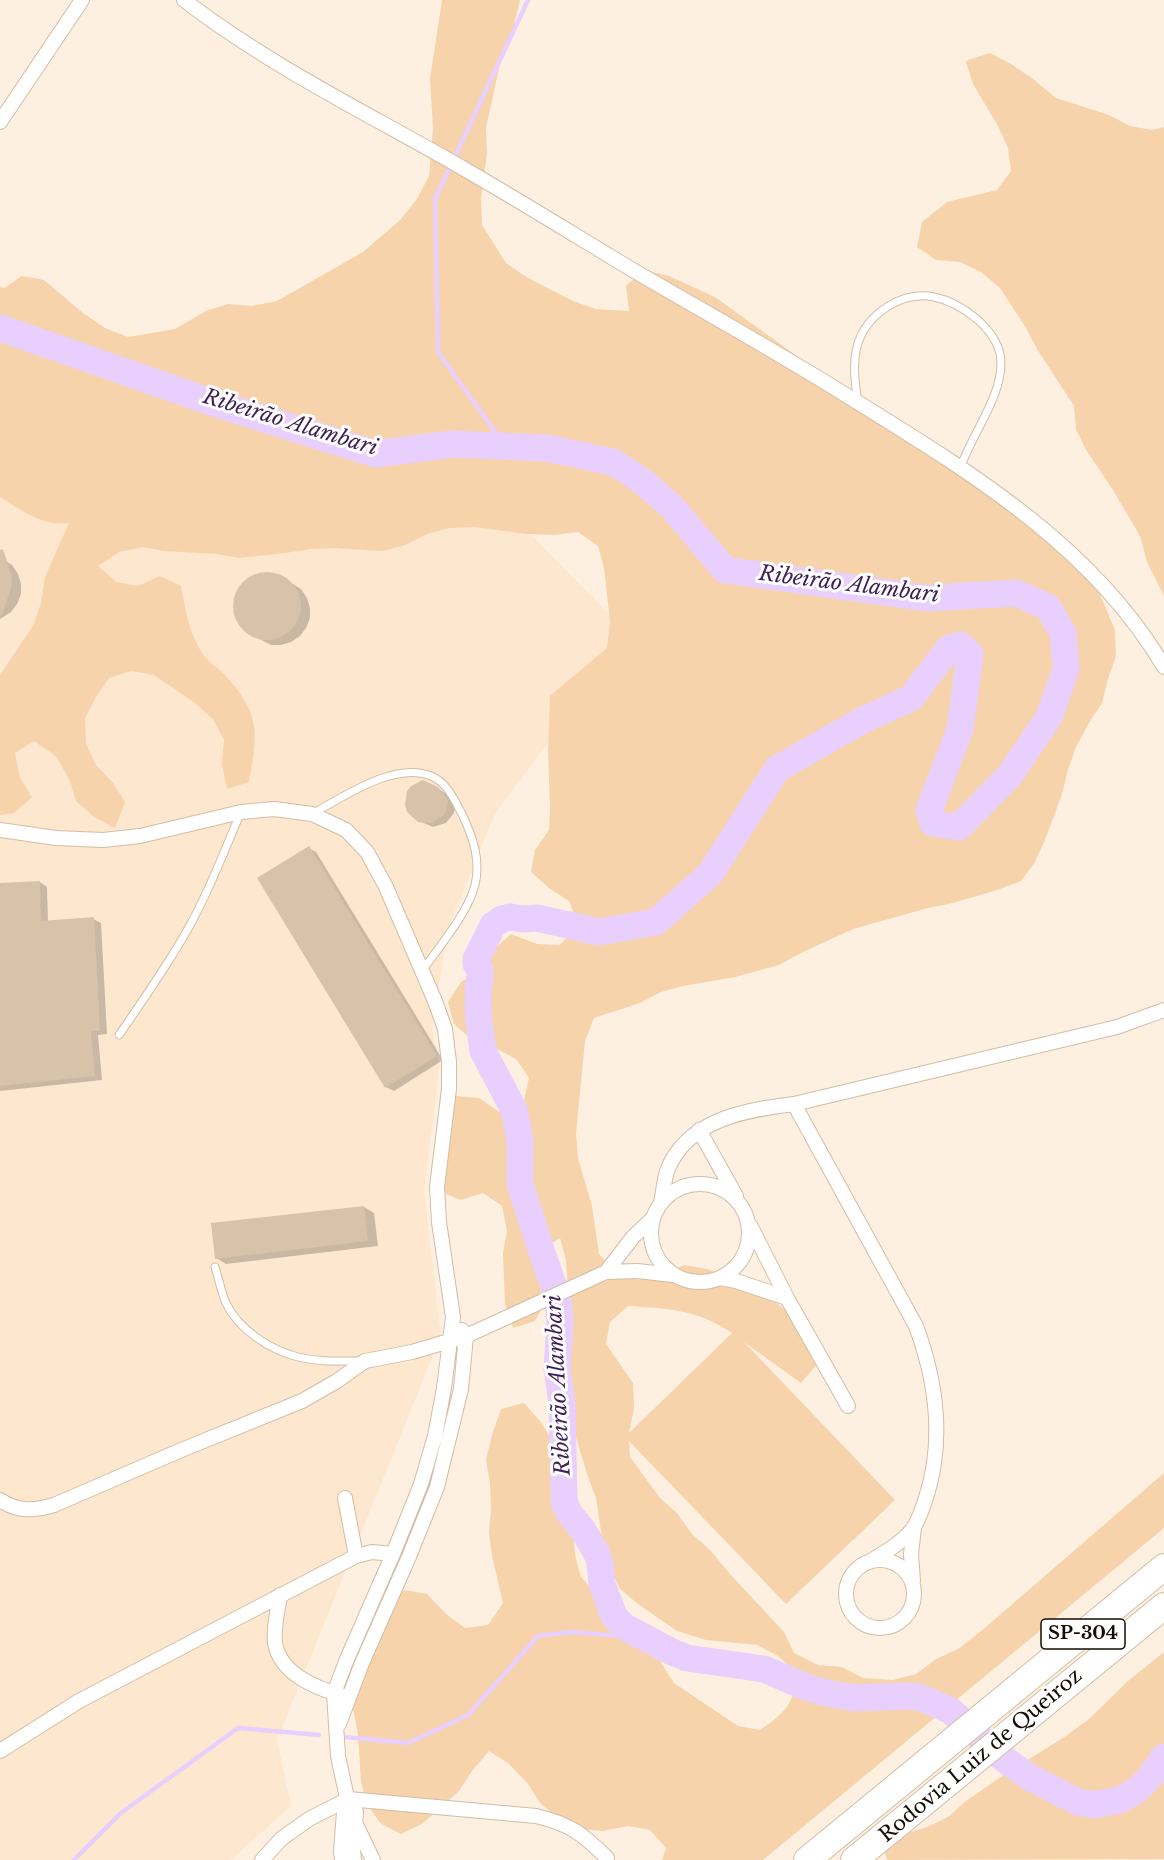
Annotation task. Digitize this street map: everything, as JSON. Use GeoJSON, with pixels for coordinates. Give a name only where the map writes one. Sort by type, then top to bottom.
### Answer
{"type":"FeatureCollection","features":[{"type":"Feature","properties":{"kind":"highway","name":"Rodovia Luiz de Queiroz"},"geometry":{"type":"LineString","coordinates":[[810,1857],[1164,1567]]}},
{"type":"Feature","properties":{"kind":"highway","name":"Rodovia Luiz de Queiroz"},"geometry":{"type":"LineString","coordinates":[[854,1860],[1164,1606]]}},
{"type":"Feature","properties":{"kind":"highway"},"geometry":{"type":"LineString","coordinates":[[348,1860],[349,1806]]}},
{"type":"Feature","properties":{"kind":"highway"},"geometry":{"type":"LineString","coordinates":[[862,1860],[879,1841]]}},
{"type":"Feature","properties":{"kind":"street"},"geometry":{"type":"LineString","coordinates":[[0,122],[82,0]]}},
{"type":"Feature","properties":{"kind":"street"},"geometry":{"type":"LineString","coordinates":[[184,0],[283,65],[368,116],[465,169],[794,362],[903,430],[1022,511],[1066,547],[1096,577],[1134,622],[1164,667]]}},
{"type":"Feature","properties":{"kind":"street"},"geometry":{"type":"LineString","coordinates":[[0,830],[56,838],[103,840],[140,836],[240,812],[274,809],[312,814],[346,830],[367,852],[386,887],[445,1029],[449,1089],[437,1187],[439,1222],[453,1317],[435,1437],[421,1484],[334,1693],[338,1756],[349,1806],[373,1860]]}},
{"type":"Feature","properties":{"kind":"street"},"geometry":{"type":"LineString","coordinates":[[748,1221],[750,1234],[747,1248],[737,1266],[720,1278],[705,1283],[688,1282],[673,1275],[661,1264],[653,1250],[650,1234],[653,1218],[661,1203],[667,1172],[680,1149],[699,1130],[750,1110],[794,1104],[1117,1027],[1164,1010]]}},
{"type":"Feature","properties":{"kind":"street"},"geometry":{"type":"LineString","coordinates":[[794,1104],[916,1326],[928,1358],[934,1391],[936,1452],[933,1476],[914,1528],[911,1554],[914,1597],[911,1608],[896,1624],[873,1627],[862,1623],[848,1605],[846,1594],[848,1582],[862,1564],[896,1546],[914,1528]]}},
{"type":"Feature","properties":{"kind":"street"},"geometry":{"type":"LineString","coordinates":[[699,1130],[787,1298],[848,1406]]}},
{"type":"Feature","properties":{"kind":"street"},"geometry":{"type":"LineString","coordinates":[[661,1203],[674,1191],[691,1184],[709,1184],[726,1191],[739,1203]]}},
{"type":"Feature","properties":{"kind":"street"},"geometry":{"type":"LineString","coordinates":[[600,1274],[653,1218]]}},
{"type":"Feature","properties":{"kind":"street"},"geometry":{"type":"LineString","coordinates":[[0,1500],[20,1510],[36,1510],[54,1505],[302,1401],[337,1381],[365,1361],[412,1352],[466,1336],[600,1274],[637,1271],[673,1275]]}},
{"type":"Feature","properties":{"kind":"street"},"geometry":{"type":"LineString","coordinates":[[720,1278],[787,1298]]}},
{"type":"Feature","properties":{"kind":"street"},"geometry":{"type":"LineString","coordinates":[[337,1729],[362,1663],[437,1487],[461,1389],[466,1336],[453,1317]]}},
{"type":"Feature","properties":{"kind":"street"},"geometry":{"type":"LineString","coordinates":[[345,1498],[356,1556]]}},
{"type":"Feature","properties":{"kind":"street"},"geometry":{"type":"LineString","coordinates":[[0,1751],[79,1701],[356,1556],[372,1552],[393,1554]]}},
{"type":"Feature","properties":{"kind":"street"},"geometry":{"type":"LineString","coordinates":[[872,1560],[894,1562],[910,1576],[913,1586]]}},
{"type":"Feature","properties":{"kind":"street"},"geometry":{"type":"LineString","coordinates":[[280,1595],[275,1640],[278,1654],[285,1665],[307,1682],[350,1697]]}},
{"type":"Feature","properties":{"kind":"street"},"geometry":{"type":"LineString","coordinates":[[262,1860],[281,1839],[309,1819],[349,1806],[536,1816],[554,1820],[573,1829],[589,1840],[607,1858]]}},
{"type":"Feature","properties":{"kind":"lane"},"geometry":{"type":"LineString","coordinates":[[858,402],[854,379],[858,343],[866,327],[879,313],[894,303],[913,297],[932,296],[971,314],[985,327],[997,344],[1001,361],[999,381],[960,469]]}},
{"type":"Feature","properties":{"kind":"lane"},"geometry":{"type":"LineString","coordinates":[[312,814],[353,791],[383,778],[410,772],[432,776],[447,787],[472,834],[477,863],[475,886],[461,915],[422,971]]}},
{"type":"Feature","properties":{"kind":"lane"},"geometry":{"type":"LineString","coordinates":[[119,1035],[167,965],[190,925],[205,896],[240,812]]}},
{"type":"Feature","properties":{"kind":"lane"},"geometry":{"type":"LineString","coordinates":[[215,1267],[226,1302],[236,1320],[271,1346],[297,1357],[365,1361]]}},
{"type":"Feature","properties":{"kind":"shaded area"},"geometry":{"type":"Polygon","coordinates":[[[442,0],[520,0],[511,38],[501,59],[486,128],[487,153],[481,199],[482,225],[506,263],[528,278],[573,301],[596,309],[629,311],[626,286],[644,270],[669,276],[715,297],[1080,560],[1096,585],[1115,630],[1116,656],[1102,703],[1076,747],[1045,840],[1035,862],[1021,881],[953,903],[853,929],[779,965],[735,977],[661,992],[640,1003],[594,1018],[585,1041],[576,1134],[578,1158],[592,1206],[599,1254],[615,1272],[638,1280],[663,1275],[684,1265],[707,1269],[752,1286],[772,1299],[790,1314],[819,1362],[801,1383],[744,1342],[895,1500],[786,1604],[629,1441],[630,1457],[660,1498],[677,1513],[692,1534],[710,1550],[784,1632],[794,1653],[818,1665],[842,1667],[863,1678],[893,1680],[916,1674],[936,1659],[958,1649],[980,1632],[1164,1473],[1164,1528],[763,1860],[662,1860],[666,1848],[650,1830],[628,1826],[603,1831],[579,1829],[558,1818],[540,1803],[528,1784],[509,1764],[489,1751],[459,1791],[422,1824],[401,1834],[380,1823],[367,1804],[361,1782],[358,1734],[353,1709],[355,1685],[368,1619],[381,1599],[405,1590],[427,1594],[446,1614],[465,1628],[488,1625],[503,1603],[489,1533],[490,1484],[486,1459],[501,1409],[524,1403],[540,1421],[563,1461],[565,1484],[572,1507],[575,1555],[581,1577],[614,1613],[650,1645],[674,1683],[738,1726],[760,1730],[787,1707],[798,1674],[778,1656],[757,1645],[706,1640],[677,1631],[620,1589],[609,1567],[603,1545],[596,1498],[567,1407],[562,1383],[565,1331],[569,1309],[566,1260],[560,1238],[541,1250],[548,1298],[535,1321],[513,1328],[505,1304],[503,1253],[507,1231],[502,1206],[483,1193],[461,1200],[438,1191],[442,1116],[455,1096],[479,1098],[501,1113],[524,1100],[529,1078],[516,1059],[472,1040],[454,1024],[448,1002],[461,982],[480,970],[493,950],[511,934],[537,944],[560,945],[578,925],[569,901],[531,872],[535,850],[549,830],[550,696],[607,648],[610,622],[604,568],[598,546],[578,532],[555,535],[527,534],[475,527],[449,528],[383,551],[310,549],[239,558],[143,547],[119,552],[98,566],[116,582],[138,586],[160,576],[181,586],[188,621],[204,656],[237,689],[251,714],[255,737],[249,782],[227,789],[222,764],[224,740],[213,719],[195,703],[154,675],[131,671],[109,678],[85,718],[86,744],[96,765],[113,783],[125,802],[115,828],[94,817],[76,801],[69,779],[56,756],[34,741],[15,753],[20,778],[32,797],[14,813],[0,815],[0,675],[33,626],[41,603],[45,577],[69,523],[60,524],[41,520],[0,497],[0,287],[4,288],[22,276],[44,280],[83,313],[105,328],[128,337],[175,329],[206,311],[228,304],[252,306],[277,301],[363,252],[400,220],[417,199],[429,176],[433,128],[430,79],[442,0]],[[628,1306],[610,1322],[606,1344],[633,1383],[634,1409],[629,1433],[732,1333],[694,1315],[628,1306]]]}},
{"type":"Feature","properties":{"kind":"shaded area"},"geometry":{"type":"Polygon","coordinates":[[[990,53],[1033,79],[1056,98],[1109,115],[1130,126],[1152,130],[1164,127],[1164,596],[1147,562],[1140,536],[1086,450],[1076,429],[1074,406],[1000,288],[981,272],[960,262],[936,260],[917,247],[922,222],[947,202],[997,190],[1011,171],[1008,148],[973,84],[966,62],[990,53]]]}},
{"type":"Feature","properties":{"kind":"shaded area"},"geometry":{"type":"Polygon","coordinates":[[[479,482],[629,634],[495,814],[448,928],[432,1029],[440,1065],[424,1191],[441,1336],[277,1740],[291,1806],[231,1860],[0,1860],[0,484],[479,482]]]}},
{"type":"Feature","properties":{"kind":"shaded area"},"geometry":{"type":"Polygon","coordinates":[[[1164,1652],[1164,1859],[887,1860],[884,1849],[904,1834],[948,1817],[966,1801],[1005,1774],[1066,1736],[1089,1719],[1128,1681],[1164,1652]]]}},
{"type":"Feature","properties":{"kind":"building"},"geometry":{"type":"Polygon","coordinates":[[[3,549],[12,577],[11,588],[2,615],[0,615],[0,550],[3,549]]]}},
{"type":"Feature","properties":{"kind":"building"},"geometry":{"type":"Polygon","coordinates":[[[267,572],[280,575],[291,582],[298,593],[301,606],[298,619],[291,630],[280,637],[267,640],[254,637],[243,630],[236,619],[233,606],[236,593],[243,582],[254,575],[267,572]]]}},
{"type":"Feature","properties":{"kind":"building"},"geometry":{"type":"Polygon","coordinates":[[[423,780],[438,787],[448,800],[444,815],[432,823],[418,822],[407,812],[405,805],[407,791],[411,786],[423,780]]]}},
{"type":"Feature","properties":{"kind":"building"},"geometry":{"type":"Polygon","coordinates":[[[309,846],[437,1056],[385,1088],[257,878],[309,846]]]}},
{"type":"Feature","properties":{"kind":"building"},"geometry":{"type":"Polygon","coordinates":[[[40,881],[41,921],[94,917],[100,1031],[91,1031],[95,1076],[0,1086],[0,883],[40,881]]]}},
{"type":"Feature","properties":{"kind":"building"},"geometry":{"type":"Polygon","coordinates":[[[364,1206],[368,1241],[215,1259],[211,1223],[364,1206]]]}},
{"type":"Feature","properties":{"kind":"waterway"},"geometry":{"type":"LineString","coordinates":[[506,447],[438,352],[435,199],[528,0]]}},
{"type":"Feature","properties":{"kind":"waterway","name":"Ribeirão Alambari"},"geometry":{"type":"LineString","coordinates":[[0,328],[211,402],[376,454],[451,444],[546,448],[613,462],[641,480],[672,507],[725,570],[926,598],[1016,593],[1048,607],[1063,633],[1066,669],[1049,717],[1010,775],[959,827],[933,823],[929,810],[960,729],[970,654],[960,645],[949,648],[911,698],[863,720],[777,769],[710,874],[656,922],[599,932],[537,918],[511,917],[502,919],[493,925],[476,959],[480,970],[478,1014],[483,1051],[514,1110],[520,1140],[520,1184],[558,1298],[560,1322],[557,1369],[562,1403],[564,1501],[569,1513],[583,1530],[597,1554],[602,1584],[614,1616],[625,1627],[687,1658],[764,1669],[826,1693],[855,1698],[907,1696],[929,1701],[951,1711],[1000,1756],[1029,1777],[1078,1802],[1093,1805],[1120,1800],[1136,1791],[1164,1757]]}},
{"type":"Feature","properties":{"kind":"waterway"},"geometry":{"type":"LineString","coordinates":[[345,1737],[408,1743],[468,1715],[538,1636],[572,1632],[643,1638]]}},
{"type":"Feature","properties":{"kind":"waterway"},"geometry":{"type":"LineString","coordinates":[[74,1860],[121,1813],[238,1728],[319,1735]]}}]}
